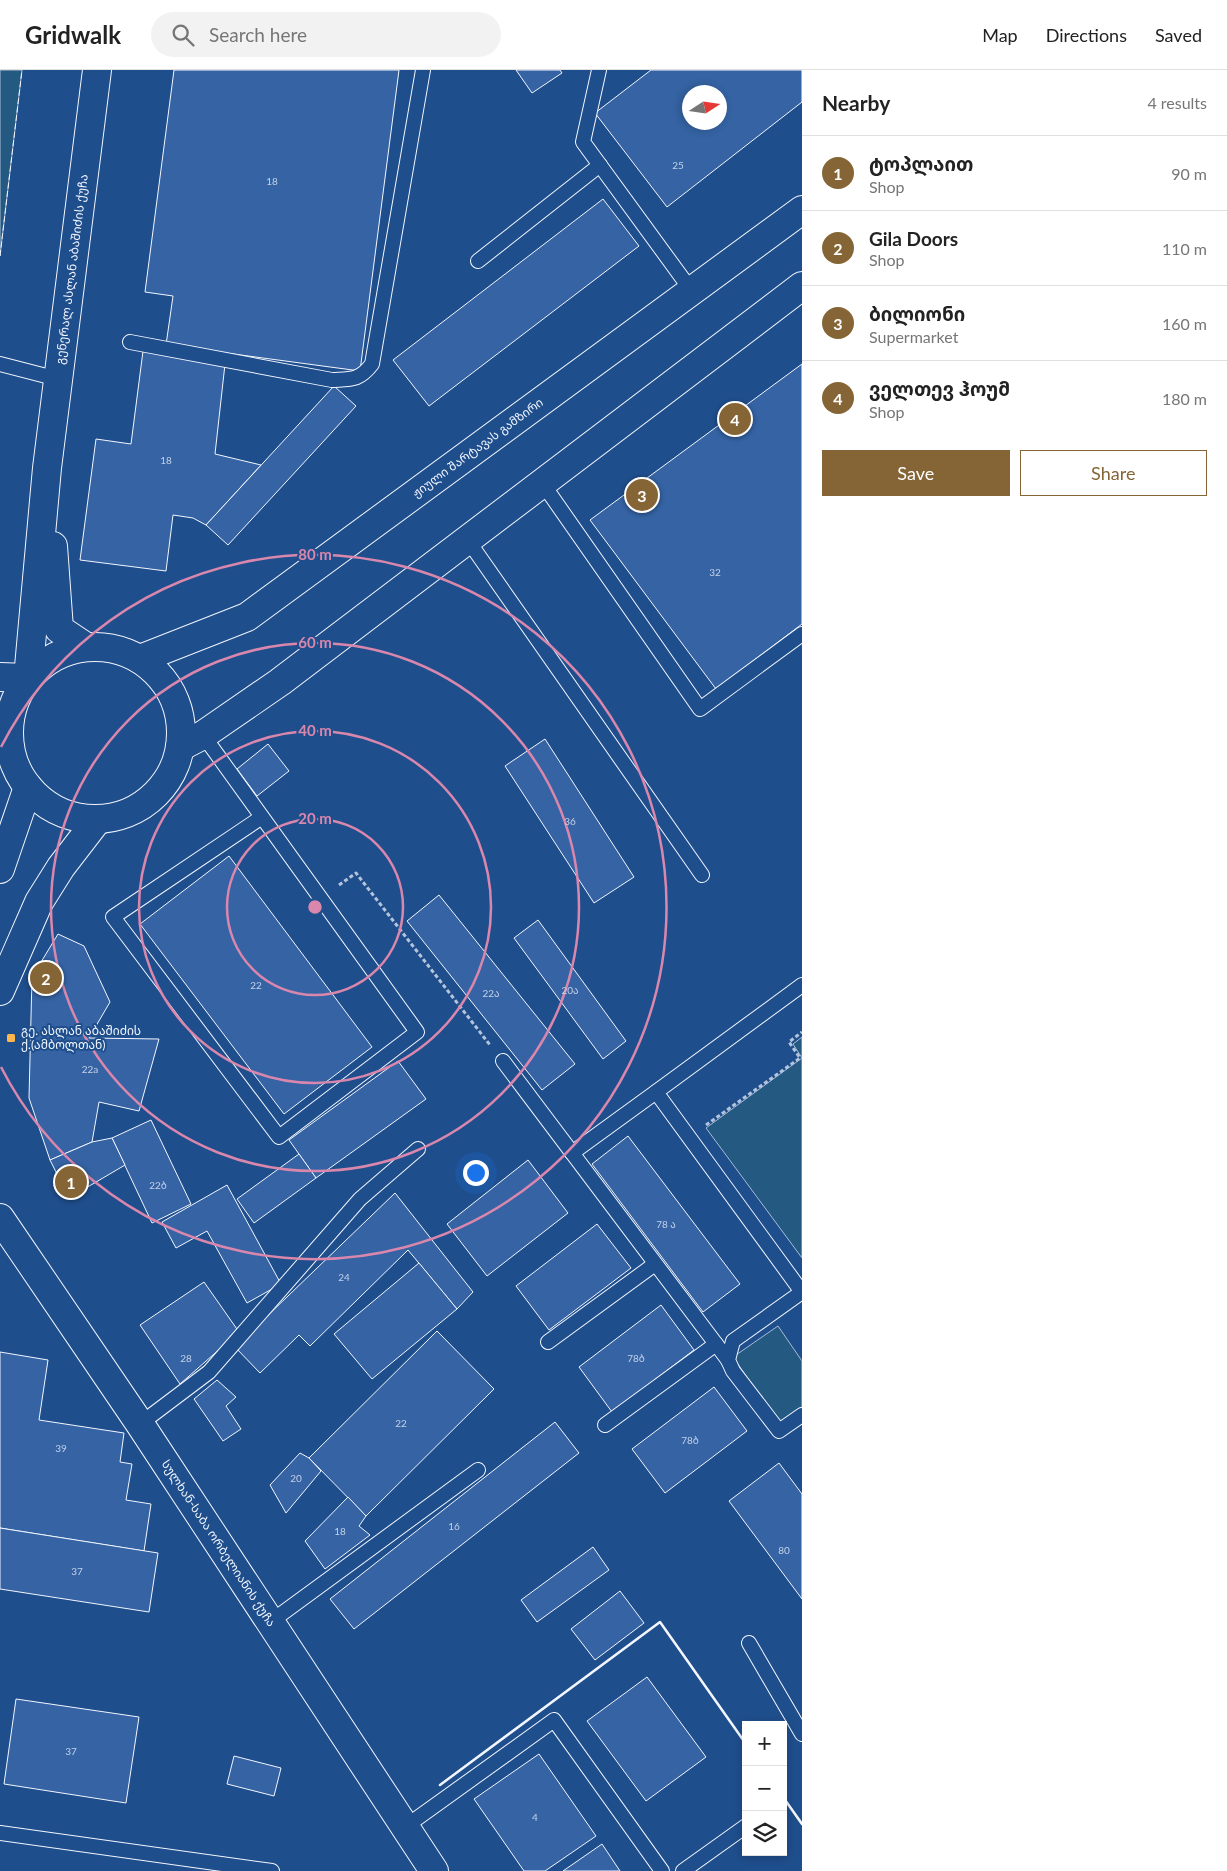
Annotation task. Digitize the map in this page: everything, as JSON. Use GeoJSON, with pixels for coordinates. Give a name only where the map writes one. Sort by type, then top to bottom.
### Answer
{"type":"FeatureCollection","features":[{"type":"Feature","properties":{"kind":"main road","name":"გენერალ ასლან აბაშიძის ქუჩა"},"geometry":{"type":"LineString","coordinates":[[28,678],[47,468],[96,70]]}},
{"type":"Feature","properties":{"kind":"main road","name":"ჟიული შარტავას გამზირი"},"geometry":{"type":"LineString","coordinates":[[140,659],[247,617],[802,210]]}},
{"type":"Feature","properties":{"kind":"main road"},"geometry":{"type":"LineString","coordinates":[[192,741],[165,682],[140,659],[114,648],[86,647],[64,652],[45,662],[28,678],[17,695],[4,732],[14,763],[28,787],[48,805],[72,816],[98,819],[127,813],[152,798],[192,741],[287,677],[802,286]]}},
{"type":"Feature","properties":{"kind":"main road","name":"გენერალ ასლან აბაშიძის ქუჩა"},"geometry":{"type":"LineString","coordinates":[[47,468],[59,630],[86,647]]}},
{"type":"Feature","properties":{"kind":"main road"},"geometry":{"type":"LineString","coordinates":[[0,677],[28,678]]}},
{"type":"Feature","properties":{"kind":"main road"},"geometry":{"type":"LineString","coordinates":[[0,869],[28,787]]}},
{"type":"Feature","properties":{"kind":"main road"},"geometry":{"type":"LineString","coordinates":[[0,991],[39,902],[61,867],[98,819]]}},
{"type":"Feature","properties":{"kind":"main road","name":"სულხან-საბა ორბელიანის ქუჩა"},"geometry":{"type":"LineString","coordinates":[[0,1218],[140,1424],[434,1871]]}},
{"type":"Feature","properties":{"kind":"lane"},"geometry":{"type":"LineString","coordinates":[[130,342],[332,380],[357,378],[364,375],[372,364],[423,70]]}},
{"type":"Feature","properties":{"kind":"lane"},"geometry":{"type":"LineString","coordinates":[[599,70],[583,142],[691,290]]}},
{"type":"Feature","properties":{"kind":"lane"},"geometry":{"type":"LineString","coordinates":[[478,261],[600,165]]}},
{"type":"Feature","properties":{"kind":"lane"},"geometry":{"type":"LineString","coordinates":[[0,364],[58,379]]}},
{"type":"Feature","properties":{"kind":"lane"},"geometry":{"type":"LineString","coordinates":[[543,484],[700,710],[802,634]]}},
{"type":"Feature","properties":{"kind":"lane"},"geometry":{"type":"LineString","coordinates":[[467,539],[702,875]]}},
{"type":"Feature","properties":{"kind":"lane"},"geometry":{"type":"LineString","coordinates":[[192,741],[262,817],[417,1032],[279,1137],[113,917],[262,817]]}},
{"type":"Feature","properties":{"kind":"lane"},"geometry":{"type":"LineString","coordinates":[[572,1153],[802,985]]}},
{"type":"Feature","properties":{"kind":"lane"},"geometry":{"type":"LineString","coordinates":[[503,1061],[728,1360],[733,1371],[779,1431],[802,1415]]}},
{"type":"Feature","properties":{"kind":"lane"},"geometry":{"type":"LineString","coordinates":[[656,1092],[802,1292],[733,1341],[728,1360]]}},
{"type":"Feature","properties":{"kind":"lane"},"geometry":{"type":"LineString","coordinates":[[140,1424],[209,1372],[360,1199],[418,1148]]}},
{"type":"Feature","properties":{"kind":"lane"},"geometry":{"type":"LineString","coordinates":[[548,1342],[656,1264]]}},
{"type":"Feature","properties":{"kind":"lane"},"geometry":{"type":"LineString","coordinates":[[605,1425],[716,1344]]}},
{"type":"Feature","properties":{"kind":"lane"},"geometry":{"type":"LineString","coordinates":[[270,1623],[478,1470]]}},
{"type":"Feature","properties":{"kind":"lane"},"geometry":{"type":"LineString","coordinates":[[749,1642],[802,1734]]}},
{"type":"Feature","properties":{"kind":"lane"},"geometry":{"type":"LineString","coordinates":[[405,1827],[554,1720],[662,1871]]}},
{"type":"Feature","properties":{"kind":"lane"},"geometry":{"type":"LineString","coordinates":[[683,1871],[742,1829]]}},
{"type":"Feature","properties":{"kind":"lane"},"geometry":{"type":"LineString","coordinates":[[0,1833],[272,1871]]}},
{"type":"Feature","properties":{"kind":"path"},"geometry":{"type":"LineString","coordinates":[[321,898],[356,873],[503,1061]]}},
{"type":"Feature","properties":{"kind":"path"},"geometry":{"type":"LineString","coordinates":[[709,1134],[704,1126],[800,1058],[788,1042],[802,1032]]}},
{"type":"Feature","properties":{"kind":"shaded area"},"geometry":{"type":"Polygon","coordinates":[[[0,70],[22,70],[0,256],[0,70]]]}},
{"type":"Feature","properties":{"kind":"shaded area"},"geometry":{"type":"Polygon","coordinates":[[[802,1037],[802,1058],[793,1044],[802,1037]]]}},
{"type":"Feature","properties":{"kind":"shaded area"},"geometry":{"type":"Polygon","coordinates":[[[802,1058],[802,1258],[706,1128],[802,1058]]]}},
{"type":"Feature","properties":{"kind":"shaded area"},"geometry":{"type":"Polygon","coordinates":[[[778,1326],[802,1361],[802,1407],[779,1423],[733,1357],[778,1326]]]}},
{"type":"Feature","properties":{"kind":"building"},"geometry":{"type":"Polygon","coordinates":[[[174,70],[399,70],[360,371],[166,345],[173,296],[145,292],[174,70]]]}},
{"type":"Feature","properties":{"kind":"building"},"geometry":{"type":"Polygon","coordinates":[[[516,70],[560,70],[562,73],[532,93],[516,70]]]}},
{"type":"Feature","properties":{"kind":"building"},"geometry":{"type":"Polygon","coordinates":[[[651,70],[802,70],[802,102],[667,207],[595,113],[651,70]]]}},
{"type":"Feature","properties":{"kind":"building"},"geometry":{"type":"Polygon","coordinates":[[[603,199],[639,246],[429,406],[393,360],[603,199]]]}},
{"type":"Feature","properties":{"kind":"building"},"geometry":{"type":"Polygon","coordinates":[[[143,351],[225,364],[215,454],[261,465],[206,525],[193,518],[173,515],[166,571],[80,560],[96,439],[131,444],[143,351]]]}},
{"type":"Feature","properties":{"kind":"building"},"geometry":{"type":"Polygon","coordinates":[[[802,364],[802,624],[716,689],[590,520],[802,364]]]}},
{"type":"Feature","properties":{"kind":"building"},"geometry":{"type":"Polygon","coordinates":[[[334,386],[356,406],[228,545],[206,525],[334,386]]]}},
{"type":"Feature","properties":{"kind":"building"},"geometry":{"type":"Polygon","coordinates":[[[545,739],[634,877],[594,903],[505,766],[545,739]]]}},
{"type":"Feature","properties":{"kind":"building"},"geometry":{"type":"Polygon","coordinates":[[[268,744],[289,771],[257,796],[237,769],[268,744]]]}},
{"type":"Feature","properties":{"kind":"building"},"geometry":{"type":"Polygon","coordinates":[[[229,856],[372,1047],[284,1114],[140,924],[229,856]]]}},
{"type":"Feature","properties":{"kind":"building"},"geometry":{"type":"Polygon","coordinates":[[[439,895],[575,1064],[542,1090],[407,921],[439,895]]]}},
{"type":"Feature","properties":{"kind":"building"},"geometry":{"type":"Polygon","coordinates":[[[538,920],[626,1041],[603,1059],[514,938],[538,920]]]}},
{"type":"Feature","properties":{"kind":"building"},"geometry":{"type":"Polygon","coordinates":[[[58,934],[84,946],[110,1002],[89,1038],[159,1039],[139,1111],[99,1102],[92,1142],[50,1160],[29,1098],[32,977],[58,934]]]}},
{"type":"Feature","properties":{"kind":"building"},"geometry":{"type":"Polygon","coordinates":[[[398,1061],[426,1099],[316,1178],[289,1140],[398,1061]]]}},
{"type":"Feature","properties":{"kind":"building"},"geometry":{"type":"Polygon","coordinates":[[[151,1120],[191,1204],[152,1223],[112,1138],[151,1120]]]}},
{"type":"Feature","properties":{"kind":"building"},"geometry":{"type":"Polygon","coordinates":[[[628,1136],[740,1284],[703,1312],[592,1164],[628,1136]]]}},
{"type":"Feature","properties":{"kind":"building"},"geometry":{"type":"Polygon","coordinates":[[[112,1138],[125,1165],[69,1198],[50,1160],[92,1142],[112,1138]]]}},
{"type":"Feature","properties":{"kind":"building"},"geometry":{"type":"Polygon","coordinates":[[[299,1154],[316,1178],[254,1223],[237,1199],[299,1154]]]}},
{"type":"Feature","properties":{"kind":"building"},"geometry":{"type":"Polygon","coordinates":[[[528,1160],[568,1213],[487,1276],[447,1224],[528,1160]]]}},
{"type":"Feature","properties":{"kind":"building"},"geometry":{"type":"Polygon","coordinates":[[[227,1185],[281,1284],[247,1303],[207,1231],[176,1248],[162,1222],[227,1185]]]}},
{"type":"Feature","properties":{"kind":"building"},"geometry":{"type":"Polygon","coordinates":[[[395,1193],[473,1292],[457,1309],[408,1250],[310,1346],[299,1335],[260,1373],[235,1347],[395,1193]]]}},
{"type":"Feature","properties":{"kind":"building"},"geometry":{"type":"Polygon","coordinates":[[[597,1224],[631,1268],[549,1330],[516,1286],[597,1224]]]}},
{"type":"Feature","properties":{"kind":"building"},"geometry":{"type":"Polygon","coordinates":[[[419,1263],[457,1309],[372,1379],[334,1334],[419,1263]]]}},
{"type":"Feature","properties":{"kind":"building"},"geometry":{"type":"Polygon","coordinates":[[[204,1282],[239,1332],[180,1384],[140,1325],[204,1282]]]}},
{"type":"Feature","properties":{"kind":"building"},"geometry":{"type":"Polygon","coordinates":[[[661,1305],[694,1350],[612,1412],[579,1367],[661,1305]]]}},
{"type":"Feature","properties":{"kind":"building"},"geometry":{"type":"Polygon","coordinates":[[[437,1331],[494,1389],[366,1516],[309,1458],[437,1331]]]}},
{"type":"Feature","properties":{"kind":"building"},"geometry":{"type":"Polygon","coordinates":[[[0,1352],[48,1360],[39,1420],[124,1433],[120,1462],[132,1464],[126,1500],[151,1504],[144,1551],[0,1528],[0,1352]]]}},
{"type":"Feature","properties":{"kind":"building"},"geometry":{"type":"Polygon","coordinates":[[[217,1380],[236,1397],[226,1406],[241,1429],[223,1441],[194,1399],[217,1380]]]}},
{"type":"Feature","properties":{"kind":"building"},"geometry":{"type":"Polygon","coordinates":[[[714,1387],[747,1431],[665,1493],[632,1449],[714,1387]]]}},
{"type":"Feature","properties":{"kind":"building"},"geometry":{"type":"Polygon","coordinates":[[[555,1422],[579,1453],[354,1629],[330,1599],[555,1422]]]}},
{"type":"Feature","properties":{"kind":"building"},"geometry":{"type":"Polygon","coordinates":[[[300,1453],[309,1458],[321,1471],[286,1513],[270,1485],[300,1453]]]}},
{"type":"Feature","properties":{"kind":"building"},"geometry":{"type":"Polygon","coordinates":[[[779,1463],[802,1494],[802,1599],[729,1501],[779,1463]]]}},
{"type":"Feature","properties":{"kind":"building"},"geometry":{"type":"Polygon","coordinates":[[[348,1497],[366,1516],[359,1526],[370,1535],[325,1569],[305,1541],[348,1497]]]}},
{"type":"Feature","properties":{"kind":"building"},"geometry":{"type":"Polygon","coordinates":[[[0,1528],[158,1553],[149,1612],[0,1589],[0,1528]]]}},
{"type":"Feature","properties":{"kind":"building"},"geometry":{"type":"Polygon","coordinates":[[[593,1547],[609,1570],[537,1622],[521,1600],[593,1547]]]}},
{"type":"Feature","properties":{"kind":"building"},"geometry":{"type":"Polygon","coordinates":[[[620,1591],[644,1623],[595,1660],[571,1629],[620,1591]]]}},
{"type":"Feature","properties":{"kind":"building"},"geometry":{"type":"Polygon","coordinates":[[[647,1677],[706,1757],[646,1801],[587,1721],[647,1677]]]}},
{"type":"Feature","properties":{"kind":"building"},"geometry":{"type":"Polygon","coordinates":[[[16,1699],[139,1717],[126,1803],[4,1784],[16,1699]]]}},
{"type":"Feature","properties":{"kind":"building"},"geometry":{"type":"Polygon","coordinates":[[[539,1754],[596,1836],[545,1871],[524,1871],[474,1799],[539,1754]]]}},
{"type":"Feature","properties":{"kind":"building"},"geometry":{"type":"Polygon","coordinates":[[[234,1756],[281,1768],[274,1796],[227,1784],[234,1756]]]}},
{"type":"Feature","properties":{"kind":"building"},"geometry":{"type":"Polygon","coordinates":[[[602,1844],[620,1871],[563,1871],[602,1844]]]}},
{"type":"Feature","properties":{"kind":"fence"},"geometry":{"type":"LineString","coordinates":[[0,256],[22,70]]}},
{"type":"Feature","properties":{"kind":"wall"},"geometry":{"type":"LineString","coordinates":[[440,1785],[660,1622],[742,1738]]}},
{"type":"Feature","properties":{"kind":"wall"},"geometry":{"type":"LineString","coordinates":[[787,1803],[802,1824]]}},
{"type":"Feature","properties":{"kind":"place","name":"ველთევ ჰოუმ"},"geometry":{"type":"Point","coordinates":[735,419]}},
{"type":"Feature","properties":{"kind":"place","name":"ბილიონი"},"geometry":{"type":"Point","coordinates":[642,495]}},
{"type":"Feature","properties":{"kind":"place","name":"Gila Doors"},"geometry":{"type":"Point","coordinates":[46,978]}},
{"type":"Feature","properties":{"kind":"place","name":"გე. ასლან აბაშიძის ქ.(ამბოლთან)"},"geometry":{"type":"Point","coordinates":[11,1038]}},
{"type":"Feature","properties":{"kind":"place","name":"ტოპლაით"},"geometry":{"type":"Point","coordinates":[71,1182]}}]}
